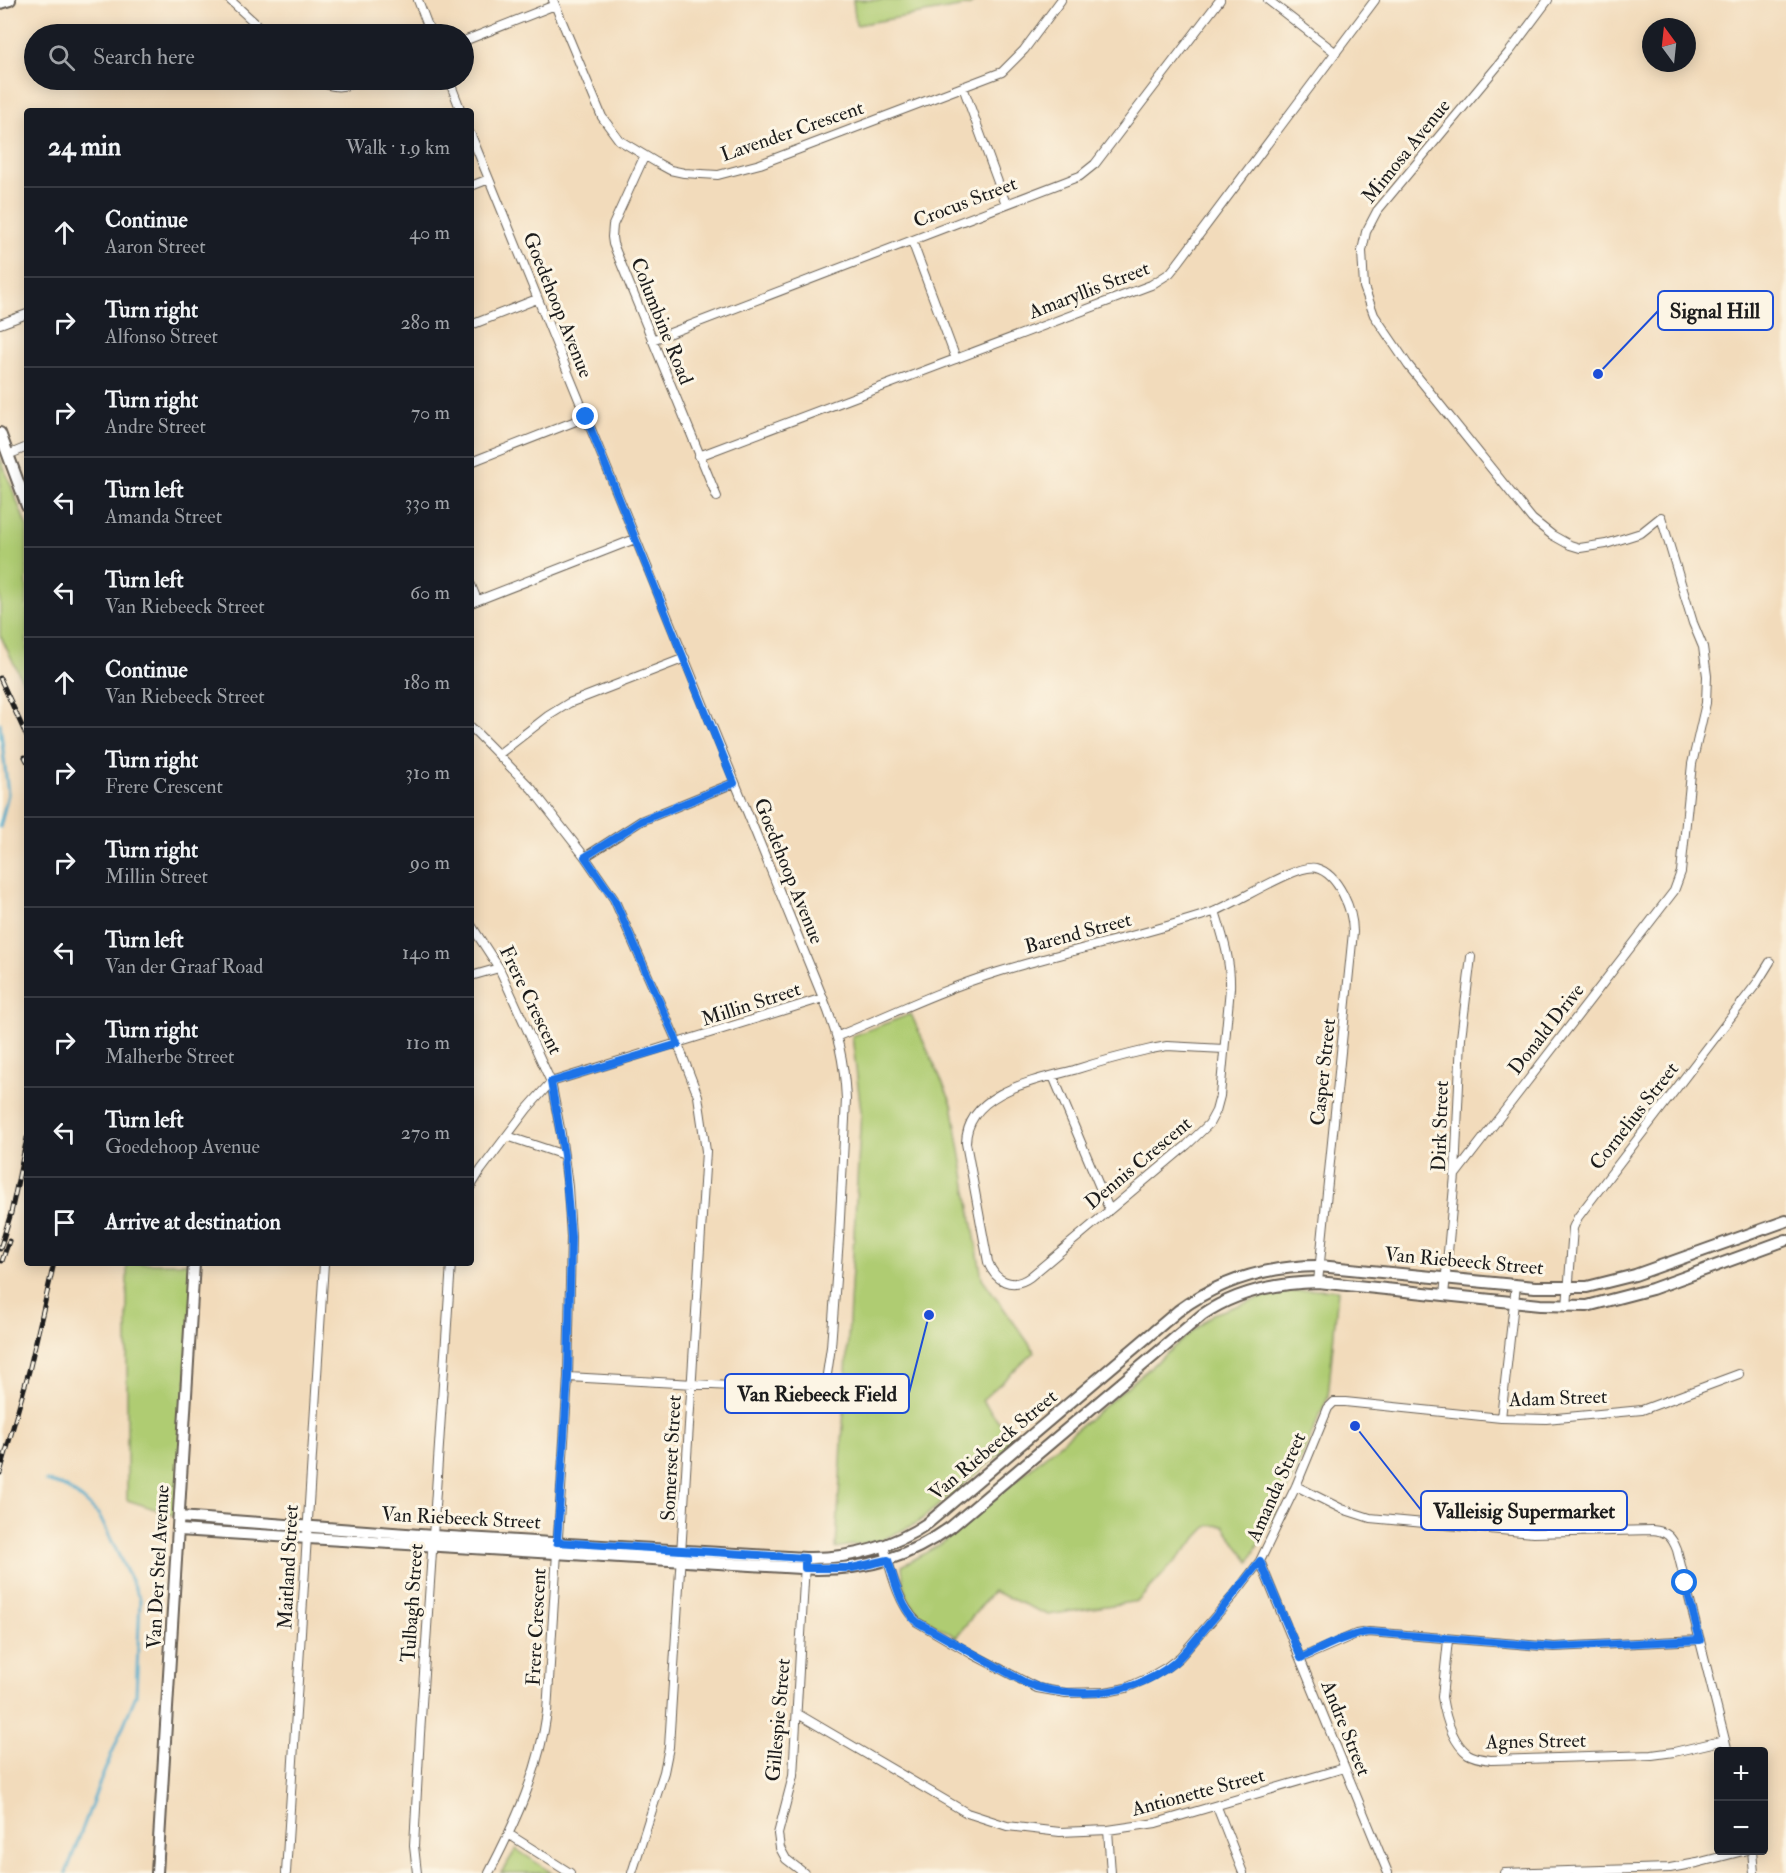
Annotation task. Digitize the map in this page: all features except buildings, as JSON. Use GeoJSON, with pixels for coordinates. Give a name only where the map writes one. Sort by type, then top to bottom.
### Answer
{"type":"FeatureCollection","features":[{"type":"Feature","properties":{"kind":"street"},"geometry":{"type":"LineString","coordinates":[[0,3],[10,0]]}},
{"type":"Feature","properties":{"kind":"street"},"geometry":{"type":"LineString","coordinates":[[230,0],[256,24]]}},
{"type":"Feature","properties":{"kind":"street"},"geometry":{"type":"LineString","coordinates":[[418,0],[427,24]]}},
{"type":"Feature","properties":{"kind":"street","name":"Lavender Crescent"},"geometry":{"type":"LineString","coordinates":[[554,2],[602,117],[619,140],[670,170],[711,175],[729,173],[760,164],[1002,72],[1024,50],[1061,0]]}},
{"type":"Feature","properties":{"kind":"street","name":"Crocus Street"},"geometry":{"type":"LineString","coordinates":[[652,340],[1080,176],[1088,171],[1102,155],[1220,0]]}},
{"type":"Feature","properties":{"kind":"street"},"geometry":{"type":"LineString","coordinates":[[1268,0],[1336,53]]}},
{"type":"Feature","properties":{"kind":"street","name":"Amaryllis Street"},"geometry":{"type":"LineString","coordinates":[[699,456],[1151,285],[1170,273],[1375,0]]}},
{"type":"Feature","properties":{"kind":"street","name":"Mimosa Avenue"},"geometry":{"type":"LineString","coordinates":[[1548,0],[1510,51],[1377,211],[1363,242],[1364,287],[1374,315],[1408,365],[1519,505],[1545,531],[1570,545],[1580,548],[1591,547],[1646,530],[1661,517],[1693,623],[1703,647],[1707,676],[1706,704],[1692,764],[1681,872],[1674,891],[1663,904]]}},
{"type":"Feature","properties":{"kind":"street"},"geometry":{"type":"LineString","coordinates":[[474,37],[554,2]]}},
{"type":"Feature","properties":{"kind":"street"},"geometry":{"type":"LineString","coordinates":[[963,87],[1006,204]]}},
{"type":"Feature","properties":{"kind":"street"},"geometry":{"type":"LineString","coordinates":[[453,90],[460,108]]}},
{"type":"Feature","properties":{"kind":"street","name":"Goedehoop Avenue"},"geometry":{"type":"LineString","coordinates":[[474,142],[838,1036],[846,1099],[839,1238],[828,1378],[817,1387],[804,1390],[692,1383]]}},
{"type":"Feature","properties":{"kind":"street","name":"Columbine Road"},"geometry":{"type":"LineString","coordinates":[[645,157],[613,225],[612,237],[717,497]]}},
{"type":"Feature","properties":{"kind":"street"},"geometry":{"type":"LineString","coordinates":[[474,185],[489,179]]}},
{"type":"Feature","properties":{"kind":"street"},"geometry":{"type":"LineString","coordinates":[[912,241],[956,359]]}},
{"type":"Feature","properties":{"kind":"street"},"geometry":{"type":"LineString","coordinates":[[474,324],[537,299]]}},
{"type":"Feature","properties":{"kind":"street"},"geometry":{"type":"LineString","coordinates":[[0,324],[24,315]]}},
{"type":"Feature","properties":{"kind":"street"},"geometry":{"type":"LineString","coordinates":[[474,461],[586,417]]}},
{"type":"Feature","properties":{"kind":"street"},"geometry":{"type":"LineString","coordinates":[[0,433],[24,498]]}},
{"type":"Feature","properties":{"kind":"street"},"geometry":{"type":"LineString","coordinates":[[8,455],[24,448]]}},
{"type":"Feature","properties":{"kind":"street"},"geometry":{"type":"LineString","coordinates":[[474,602],[635,539]]}},
{"type":"Feature","properties":{"kind":"street"},"geometry":{"type":"LineString","coordinates":[[499,754],[548,716],[569,703],[685,658]]}},
{"type":"Feature","properties":{"kind":"street","name":"Somerset Street"},"geometry":{"type":"LineString","coordinates":[[474,731],[532,789],[585,857],[614,899],[678,1044],[698,1096],[706,1151],[667,1758],[632,1873]]}},
{"type":"Feature","properties":{"kind":"street"},"geometry":{"type":"LineString","coordinates":[[585,857],[641,821],[734,783]]}},
{"type":"Feature","properties":{"kind":"street","name":"Barend Street"},"geometry":{"type":"LineString","coordinates":[[838,1036],[956,987],[999,972],[1215,911],[1300,869],[1317,868],[1326,873]]}},
{"type":"Feature","properties":{"kind":"street","name":"Casper Street"},"geometry":{"type":"LineString","coordinates":[[1318,1282],[1353,932],[1352,916],[1336,884],[1326,873]]}},
{"type":"Feature","properties":{"kind":"street","name":"Donald Drive"},"geometry":{"type":"LineString","coordinates":[[1455,1175],[1663,904]]}},
{"type":"Feature","properties":{"kind":"street","name":"Dennis Crescent"},"geometry":{"type":"LineString","coordinates":[[1053,1076],[1018,1084],[1009,1089],[981,1109],[969,1124],[966,1143],[988,1262],[991,1271],[1000,1280],[1013,1283],[1024,1282],[1209,1124],[1219,1102],[1230,988],[1230,970],[1215,911]]}},
{"type":"Feature","properties":{"kind":"street","name":"Frere Crescent"},"geometry":{"type":"LineString","coordinates":[[474,930],[499,968],[551,1082],[564,1155],[571,1237],[568,1377],[545,1728],[526,1794],[510,1834],[489,1873]]}},
{"type":"Feature","properties":{"kind":"street","name":"Dirk Street"},"geometry":{"type":"LineString","coordinates":[[1444,1296],[1455,1175],[1461,1038],[1471,957]]}},
{"type":"Feature","properties":{"kind":"street","name":"Cornelius Street"},"geometry":{"type":"LineString","coordinates":[[1567,1307],[1573,1228],[1578,1216],[1757,983],[1770,962]]}},
{"type":"Feature","properties":{"kind":"street"},"geometry":{"type":"LineString","coordinates":[[474,975],[499,968]]}},
{"type":"Feature","properties":{"kind":"street","name":"Millin Street"},"geometry":{"type":"LineString","coordinates":[[551,1082],[823,998]]}},
{"type":"Feature","properties":{"kind":"street"},"geometry":{"type":"LineString","coordinates":[[1109,1209],[1053,1076],[1160,1047],[1224,1049]]}},
{"type":"Feature","properties":{"kind":"street"},"geometry":{"type":"LineString","coordinates":[[474,1181],[534,1100],[551,1082]]}},
{"type":"Feature","properties":{"kind":"street"},"geometry":{"type":"LineString","coordinates":[[507,1136],[564,1155]]}},
{"type":"Feature","properties":{"kind":"street","name":"Van Riebeeck Street"},"geometry":{"type":"LineString","coordinates":[[179,1530],[250,1534],[307,1532],[433,1541],[556,1554],[681,1562],[805,1563],[857,1554],[884,1546],[911,1533],[939,1514],[1178,1311],[1227,1282],[1254,1273],[1285,1267],[1319,1266],[1516,1285],[1587,1287],[1619,1281],[1786,1221]]}},
{"type":"Feature","properties":{"kind":"street","name":"Van Riebeeck Street"},"geometry":{"type":"LineString","coordinates":[[433,1541],[557,1542],[682,1549],[852,1568],[888,1560],[919,1548],[951,1527],[1207,1312],[1239,1296],[1286,1284],[1318,1282],[1514,1303],[1567,1307],[1587,1306],[1616,1300],[1786,1240]]}},
{"type":"Feature","properties":{"kind":"street","name":"Van Der Stel Avenue"},"geometry":{"type":"LineString","coordinates":[[157,1873],[194,1266]]}},
{"type":"Feature","properties":{"kind":"street","name":"Maitland Street"},"geometry":{"type":"LineString","coordinates":[[286,1873],[324,1266]]}},
{"type":"Feature","properties":{"kind":"street","name":"Tulbagh Street"},"geometry":{"type":"LineString","coordinates":[[417,1873],[414,1846],[451,1266]]}},
{"type":"Feature","properties":{"kind":"street"},"geometry":{"type":"LineString","coordinates":[[1501,1418],[1516,1285]]}},
{"type":"Feature","properties":{"kind":"street","name":"Adam Street"},"geometry":{"type":"LineString","coordinates":[[1337,1401],[1501,1418],[1546,1419],[1642,1410],[1739,1374]]}},
{"type":"Feature","properties":{"kind":"street"},"geometry":{"type":"LineString","coordinates":[[568,1377],[692,1383]]}},
{"type":"Feature","properties":{"kind":"street","name":"Amanda Street"},"geometry":{"type":"LineString","coordinates":[[884,1546],[898,1591],[910,1615],[917,1622],[1026,1683],[1049,1691],[1106,1692],[1126,1688],[1174,1663],[1234,1595],[1260,1561],[1296,1486],[1328,1408],[1337,1401]]}},
{"type":"Feature","properties":{"kind":"street"},"geometry":{"type":"LineString","coordinates":[[1296,1486],[1342,1509],[1370,1518],[1533,1533],[1652,1530],[1662,1532],[1672,1538],[1727,1747]]}},
{"type":"Feature","properties":{"kind":"street","name":"Van Riebeeck Street"},"geometry":{"type":"LineString","coordinates":[[179,1517],[252,1522],[307,1532]]}},
{"type":"Feature","properties":{"kind":"street"},"geometry":{"type":"LineString","coordinates":[[250,1534],[252,1522]]}},
{"type":"Feature","properties":{"kind":"street","name":"Andre Street"},"geometry":{"type":"LineString","coordinates":[[1260,1561],[1388,1873]]}},
{"type":"Feature","properties":{"kind":"street","name":"Gillespie Street"},"geometry":{"type":"LineString","coordinates":[[804,1873],[788,1862],[778,1841],[778,1827],[793,1776],[805,1563]]}},
{"type":"Feature","properties":{"kind":"street"},"geometry":{"type":"LineString","coordinates":[[1301,1658],[1362,1633],[1554,1647],[1700,1640]]}},
{"type":"Feature","properties":{"kind":"street","name":"Agnes Street"},"geometry":{"type":"LineString","coordinates":[[1448,1640],[1442,1697],[1444,1706],[1450,1726],[1459,1743],[1468,1754],[1476,1758],[1491,1760],[1652,1755],[1725,1740]]}},
{"type":"Feature","properties":{"kind":"street","name":"Antionette Street"},"geometry":{"type":"LineString","coordinates":[[798,1714],[967,1813],[1007,1826],[1060,1832],[1108,1830],[1156,1823],[1344,1768]]}},
{"type":"Feature","properties":{"kind":"street"},"geometry":{"type":"LineString","coordinates":[[1217,1807],[1244,1873]]}},
{"type":"Feature","properties":{"kind":"street"},"geometry":{"type":"LineString","coordinates":[[1108,1830],[1111,1873]]}},
{"type":"Feature","properties":{"kind":"street"},"geometry":{"type":"LineString","coordinates":[[510,1834],[570,1873]]}},
{"type":"Feature","properties":{"kind":"street"},"geometry":{"type":"LineString","coordinates":[[1504,1873],[1670,1868],[1730,1855]]}},
{"type":"Feature","properties":{"kind":"street"},"geometry":{"type":"LineString","coordinates":[[1752,1855],[1754,1873]]}},
{"type":"Feature","properties":{"kind":"green space"},"geometry":{"type":"Polygon","coordinates":[[[853,0],[975,0],[970,5],[856,25],[853,0]]]}},
{"type":"Feature","properties":{"kind":"green space"},"geometry":{"type":"Polygon","coordinates":[[[0,457],[24,519],[24,684],[0,635],[0,457]]]}},
{"type":"Feature","properties":{"kind":"green space"},"geometry":{"type":"Polygon","coordinates":[[[911,1014],[952,1104],[982,1278],[1035,1352],[982,1400],[1015,1442],[917,1523],[882,1540],[836,1548],[861,1111],[852,1036],[911,1014]]]}},
{"type":"Feature","properties":{"kind":"green space"},"geometry":{"type":"Polygon","coordinates":[[[127,1266],[194,1266],[179,1517],[127,1500],[127,1266]]]}},
{"type":"Feature","properties":{"kind":"green space"},"geometry":{"type":"Polygon","coordinates":[[[1318,1289],[1338,1290],[1328,1397],[1290,1484],[1249,1562],[1224,1526],[1209,1525],[1138,1601],[1048,1615],[993,1591],[956,1637],[916,1610],[906,1593],[902,1566],[941,1544],[1213,1314],[1271,1294],[1318,1289]]]}},
{"type":"Feature","properties":{"kind":"green space"},"geometry":{"type":"Polygon","coordinates":[[[516,1849],[552,1873],[501,1873],[516,1849]]]}},
{"type":"Feature","properties":{"kind":"waterway"},"geometry":{"type":"LineString","coordinates":[[0,723],[8,794],[0,827]]}},
{"type":"Feature","properties":{"kind":"waterway"},"geometry":{"type":"LineString","coordinates":[[46,1481],[63,1486],[99,1515],[140,1599],[136,1695],[66,1873]]}},
{"type":"Feature","properties":{"kind":"railway"},"geometry":{"type":"LineString","coordinates":[[0,678],[24,730]]}},
{"type":"Feature","properties":{"kind":"railway"},"geometry":{"type":"LineString","coordinates":[[0,1249],[11,1213],[24,1152]]}},
{"type":"Feature","properties":{"kind":"railway"},"geometry":{"type":"LineString","coordinates":[[2,1261],[9,1241]]}},
{"type":"Feature","properties":{"kind":"railway"},"geometry":{"type":"LineString","coordinates":[[0,1473],[29,1371],[53,1266]]}},
{"type":"Feature","properties":{"kind":"place","name":"Signal Hill"},"geometry":{"type":"Point","coordinates":[1598,374]}},
{"type":"Feature","properties":{"kind":"place","name":"Van Riebeeck Field"},"geometry":{"type":"Point","coordinates":[929,1315]}},
{"type":"Feature","properties":{"kind":"place","name":"Valleisig Supermarket"},"geometry":{"type":"Point","coordinates":[1355,1426]}},
{"type":"Feature","properties":{"kind":"route"},"geometry":{"type":"LineString","coordinates":[[586,417],[734,783],[641,821],[585,857],[614,899],[678,1044],[551,1082],[564,1155],[571,1237],[568,1377],[557,1542],[805,1558],[805,1568],[852,1568],[888,1560],[898,1591],[910,1615],[917,1622],[1026,1683],[1049,1691],[1066,1693],[1106,1692],[1126,1688],[1174,1663],[1234,1595],[1260,1561],[1301,1658],[1356,1634],[1369,1632],[1554,1647],[1700,1640],[1685,1583]]}}]}
